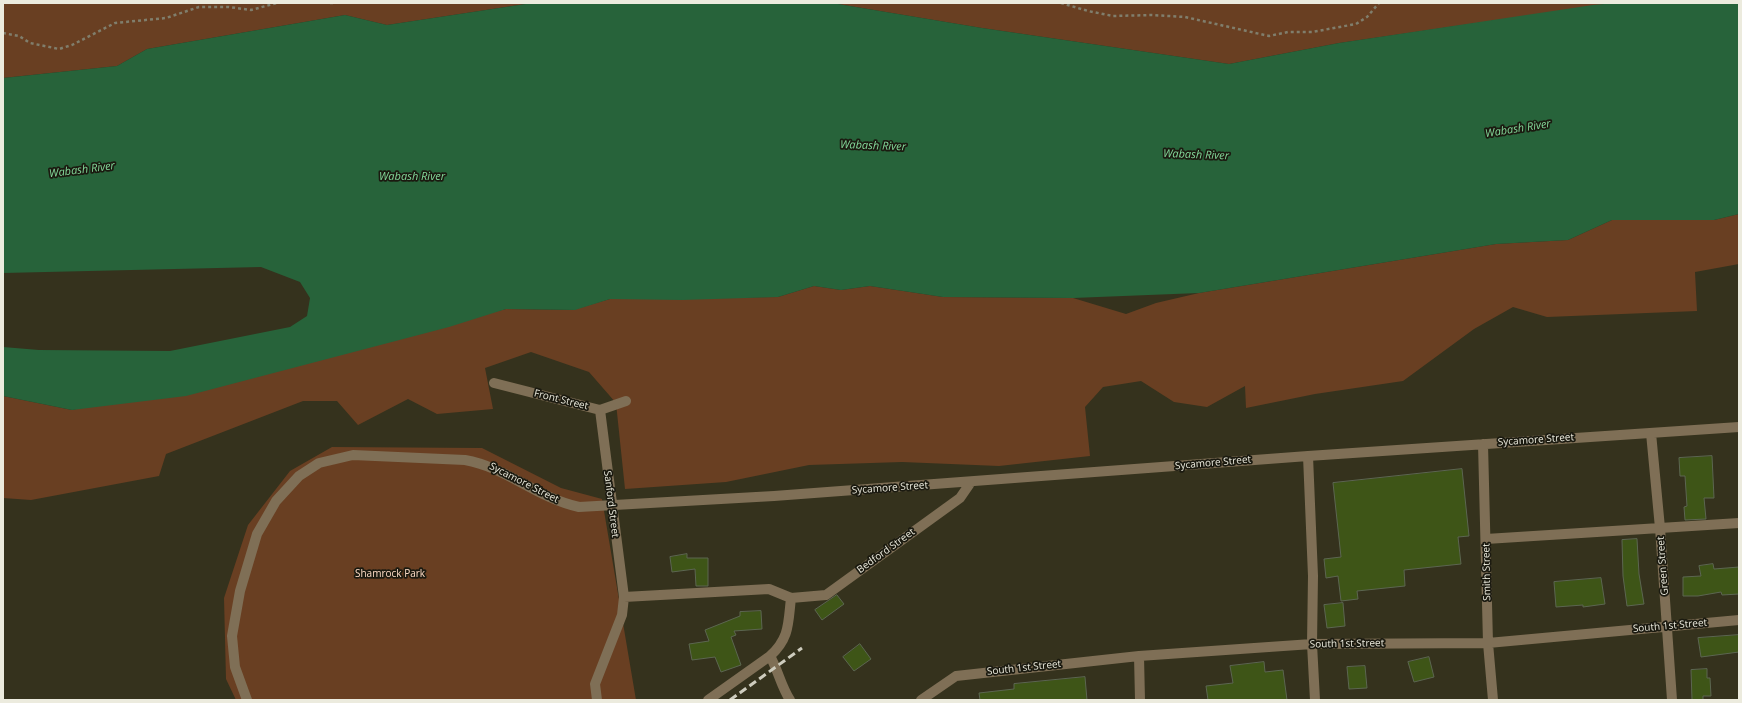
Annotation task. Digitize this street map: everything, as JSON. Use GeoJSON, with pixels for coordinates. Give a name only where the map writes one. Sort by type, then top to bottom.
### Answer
{"type":"FeatureCollection","features":[{"type":"Feature","properties":{"kind":"street","name":"Front Street"},"geometry":{"type":"LineString","coordinates":[[494,383],[600,410],[626,401]]}},
{"type":"Feature","properties":{"kind":"street","name":"Sanford Street"},"geometry":{"type":"LineString","coordinates":[[597,700],[595,684],[622,615],[624,597],[600,410]]}},
{"type":"Feature","properties":{"kind":"street","name":"Sycamore Street"},"geometry":{"type":"LineString","coordinates":[[248,700],[235,667],[232,636],[240,591],[257,534],[276,501],[299,476],[319,463],[353,455],[481,462],[540,494],[566,504],[579,507],[774,496],[1308,456],[1739,427]]}},
{"type":"Feature","properties":{"kind":"street","name":"Green Street"},"geometry":{"type":"LineString","coordinates":[[1651,432],[1660,528],[1672,700]]}},
{"type":"Feature","properties":{"kind":"street","name":"Smith Street"},"geometry":{"type":"LineString","coordinates":[[1483,444],[1488,643],[1493,700]]}},
{"type":"Feature","properties":{"kind":"street"},"geometry":{"type":"LineString","coordinates":[[1308,456],[1313,576],[1312,644],[1315,700]]}},
{"type":"Feature","properties":{"kind":"street","name":"Bedford Street"},"geometry":{"type":"LineString","coordinates":[[624,597],[769,589],[791,598],[826,595],[960,498],[971,482]]}},
{"type":"Feature","properties":{"kind":"street"},"geometry":{"type":"LineString","coordinates":[[1486,539],[1739,523]]}},
{"type":"Feature","properties":{"kind":"street"},"geometry":{"type":"LineString","coordinates":[[708,700],[770,656],[781,646],[785,638],[791,598]]}},
{"type":"Feature","properties":{"kind":"street","name":"South 1st Street"},"geometry":{"type":"LineString","coordinates":[[921,700],[956,676],[1140,656],[1312,644],[1488,643],[1667,625],[1739,620]]}},
{"type":"Feature","properties":{"kind":"street"},"geometry":{"type":"LineString","coordinates":[[770,656],[776,666],[784,692],[790,700]]}},
{"type":"Feature","properties":{"kind":"street"},"geometry":{"type":"LineString","coordinates":[[1140,656],[1140,700]]}},
{"type":"Feature","properties":{"kind":"path"},"geometry":{"type":"LineString","coordinates":[[3,33],[19,36],[30,43],[59,48],[72,45],[115,23],[166,18],[199,7],[229,7],[251,10],[277,3]]}},
{"type":"Feature","properties":{"kind":"path"},"geometry":{"type":"LineString","coordinates":[[1061,3],[1088,11],[1113,16],[1152,15],[1185,17],[1269,36],[1288,32],[1312,32],[1356,24],[1367,17],[1379,3]]}},
{"type":"Feature","properties":{"kind":"green space"},"geometry":{"type":"Polygon","coordinates":[[[3,3],[532,3],[387,25],[345,15],[147,49],[117,66],[3,78],[3,3]]]}},
{"type":"Feature","properties":{"kind":"green space"},"geometry":{"type":"Polygon","coordinates":[[[832,3],[1615,3],[1339,43],[1229,64],[982,28],[832,3]]]}},
{"type":"Feature","properties":{"kind":"green space"},"geometry":{"type":"Polygon","coordinates":[[[1739,214],[1739,264],[1695,272],[1697,311],[1547,317],[1513,307],[1474,329],[1403,381],[1315,394],[1246,408],[1245,386],[1207,407],[1174,402],[1141,381],[1103,387],[1085,407],[1090,456],[999,466],[902,462],[809,465],[726,482],[625,489],[616,403],[589,372],[531,352],[485,368],[493,409],[437,414],[408,399],[358,425],[337,401],[303,401],[166,454],[159,476],[31,500],[3,498],[3,396],[72,410],[506,309],[572,310],[610,299],[778,297],[814,286],[841,290],[870,286],[943,297],[1073,298],[1126,314],[1156,303],[1199,293],[1496,244],[1568,240],[1612,220],[1714,220],[1739,214]]]}},
{"type":"Feature","properties":{"kind":"green space","name":"Shamrock Park"},"geometry":{"type":"Polygon","coordinates":[[[332,447],[482,448],[561,488],[602,499],[636,700],[236,700],[226,679],[224,598],[248,525],[290,471],[332,447]]]}},
{"type":"Feature","properties":{"kind":"water","name":"Wabash River"},"geometry":{"type":"Polygon","coordinates":[[[532,3],[832,3],[982,28],[1229,64],[1339,43],[1593,5],[1615,3],[1739,3],[1739,214],[1714,220],[1612,220],[1568,240],[1496,244],[1199,293],[1073,298],[943,297],[870,286],[841,290],[814,286],[778,297],[682,300],[610,299],[575,310],[506,309],[449,327],[186,396],[72,410],[3,396],[3,347],[39,350],[170,351],[290,327],[307,316],[310,298],[300,282],[261,267],[3,273],[3,78],[117,66],[147,49],[345,15],[387,25],[532,3]]]}},
{"type":"Feature","properties":{"kind":"building"},"geometry":{"type":"Polygon","coordinates":[[[1712,456],[1714,498],[1704,498],[1706,519],[1685,520],[1684,507],[1687,506],[1685,476],[1680,476],[1679,458],[1712,456]]]}},
{"type":"Feature","properties":{"kind":"building"},"geometry":{"type":"Polygon","coordinates":[[[1462,469],[1469,536],[1458,537],[1461,564],[1404,570],[1405,586],[1357,591],[1358,599],[1341,601],[1338,576],[1326,578],[1324,559],[1341,557],[1333,483],[1462,469]]]}},
{"type":"Feature","properties":{"kind":"building"},"geometry":{"type":"Polygon","coordinates":[[[1637,539],[1639,574],[1644,604],[1627,606],[1623,576],[1622,540],[1637,539]]]}},
{"type":"Feature","properties":{"kind":"building"},"geometry":{"type":"Polygon","coordinates":[[[687,554],[687,558],[708,558],[708,586],[696,586],[695,569],[672,572],[670,557],[687,554]]]}},
{"type":"Feature","properties":{"kind":"building"},"geometry":{"type":"Polygon","coordinates":[[[1713,564],[1714,569],[1739,567],[1739,594],[1722,595],[1721,592],[1698,596],[1683,596],[1683,577],[1701,576],[1699,566],[1713,564]]]}},
{"type":"Feature","properties":{"kind":"building"},"geometry":{"type":"Polygon","coordinates":[[[1601,578],[1605,604],[1583,607],[1583,605],[1556,607],[1554,582],[1601,578]]]}},
{"type":"Feature","properties":{"kind":"building"},"geometry":{"type":"Polygon","coordinates":[[[837,595],[844,604],[822,620],[815,610],[837,595]]]}},
{"type":"Feature","properties":{"kind":"building"},"geometry":{"type":"Polygon","coordinates":[[[1343,603],[1345,626],[1327,628],[1324,605],[1343,603]]]}},
{"type":"Feature","properties":{"kind":"building"},"geometry":{"type":"Polygon","coordinates":[[[761,611],[762,629],[734,631],[736,635],[731,637],[741,665],[721,672],[715,657],[692,660],[689,644],[709,641],[705,630],[740,616],[740,612],[761,611]]]}},
{"type":"Feature","properties":{"kind":"building"},"geometry":{"type":"Polygon","coordinates":[[[1739,635],[1739,652],[1701,657],[1698,638],[1739,635]]]}},
{"type":"Feature","properties":{"kind":"building"},"geometry":{"type":"Polygon","coordinates":[[[860,644],[871,659],[854,671],[843,657],[860,644]]]}},
{"type":"Feature","properties":{"kind":"building"},"geometry":{"type":"Polygon","coordinates":[[[1429,657],[1434,677],[1414,682],[1408,662],[1429,657]]]}},
{"type":"Feature","properties":{"kind":"building"},"geometry":{"type":"Polygon","coordinates":[[[1264,662],[1265,672],[1283,670],[1287,700],[1208,700],[1206,686],[1233,683],[1230,666],[1264,662]]]}},
{"type":"Feature","properties":{"kind":"building"},"geometry":{"type":"Polygon","coordinates":[[[1365,666],[1367,688],[1349,689],[1347,667],[1365,666]]]}},
{"type":"Feature","properties":{"kind":"building"},"geometry":{"type":"Polygon","coordinates":[[[1707,669],[1707,678],[1710,678],[1711,696],[1703,696],[1703,700],[1692,700],[1691,670],[1707,669]]]}},
{"type":"Feature","properties":{"kind":"building"},"geometry":{"type":"Polygon","coordinates":[[[1085,677],[1087,700],[980,700],[979,693],[1014,689],[1014,684],[1085,677]]]}},
{"type":"Feature","properties":{"kind":"railway"},"geometry":{"type":"LineString","coordinates":[[730,700],[802,648]]}}]}
